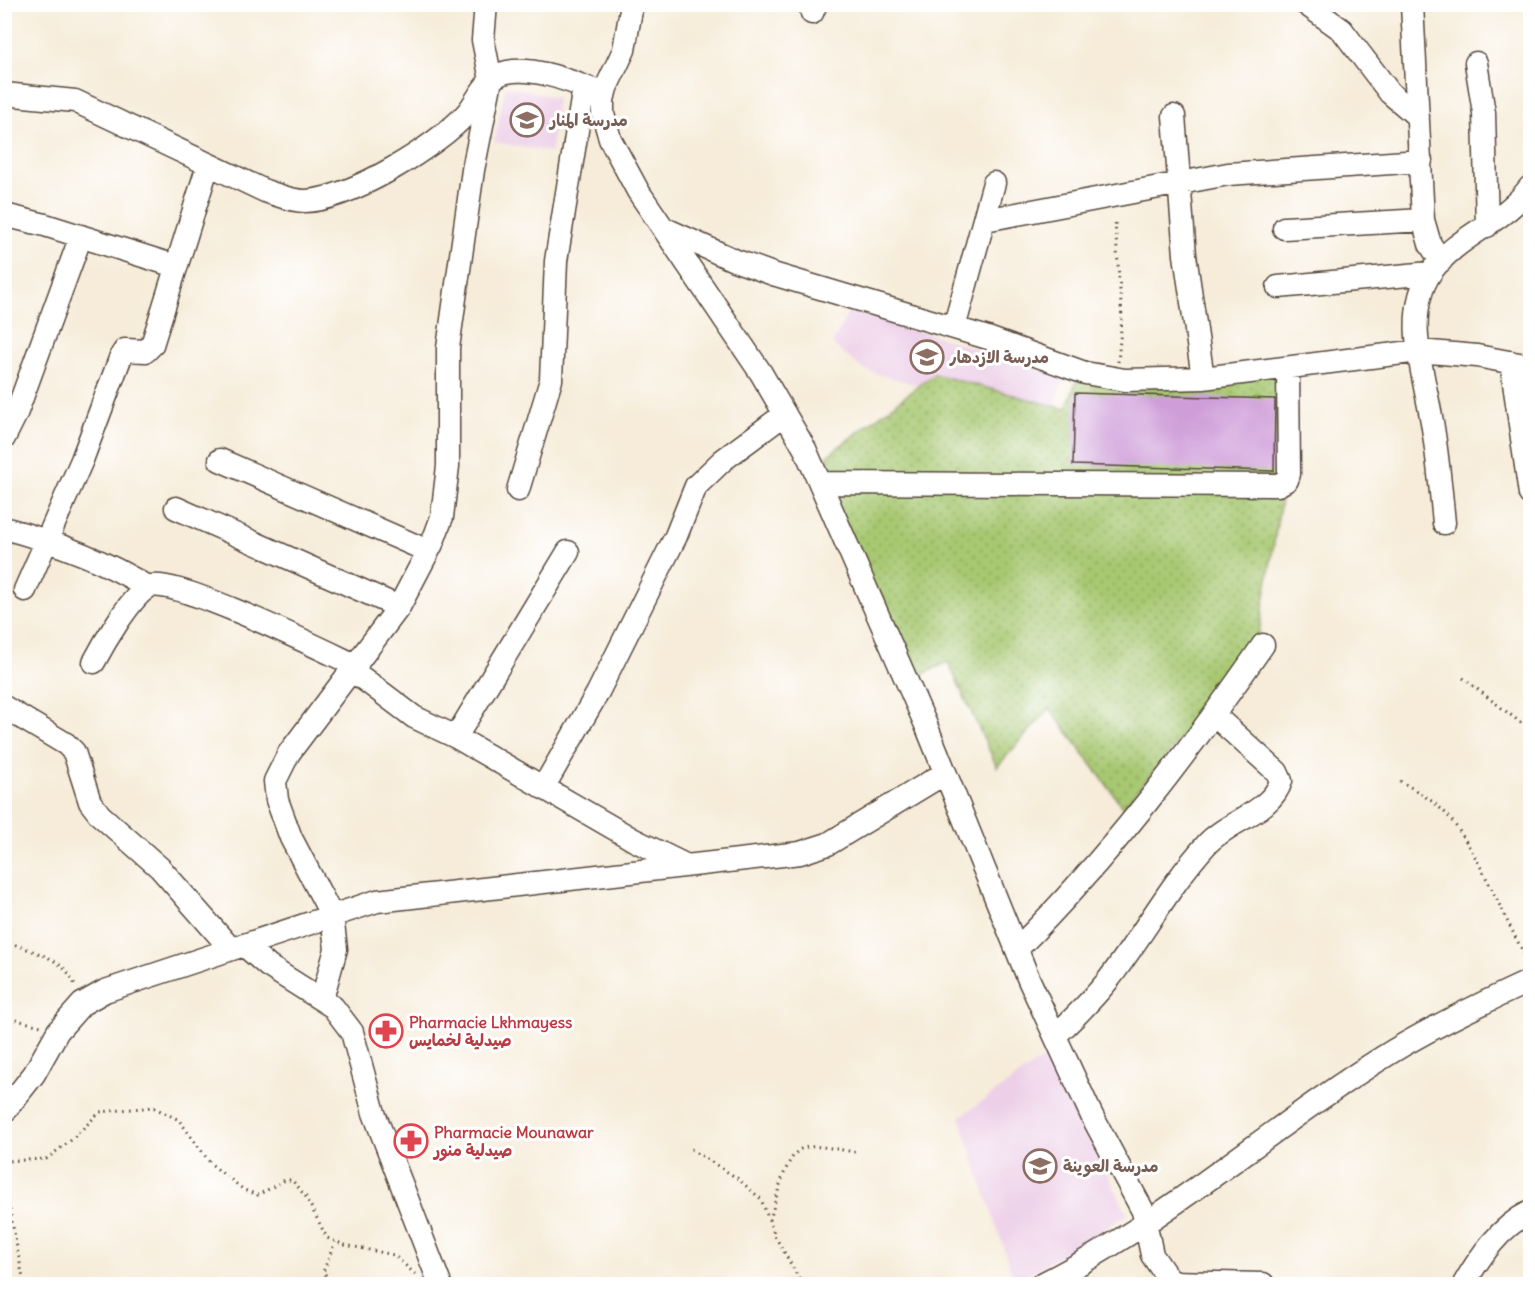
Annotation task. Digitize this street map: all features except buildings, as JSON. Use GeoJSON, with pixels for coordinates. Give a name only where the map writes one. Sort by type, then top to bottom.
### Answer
{"type":"FeatureCollection","features":[{"type":"Feature","properties":{"kind":"street"},"geometry":{"type":"LineString","coordinates":[[322,999],[336,949],[332,916],[294,845],[277,800],[275,781],[289,753],[399,607],[428,551],[442,517],[447,488],[448,348],[473,170],[491,80],[483,40],[486,4]]}},
{"type":"Feature","properties":{"kind":"street"},"geometry":{"type":"LineString","coordinates":[[518,490],[552,380],[556,261],[594,91],[624,50],[632,4]]}},
{"type":"Feature","properties":{"kind":"street"},"geometry":{"type":"LineString","coordinates":[[1306,4],[1342,30],[1390,93],[1418,117]]}},
{"type":"Feature","properties":{"kind":"street"},"geometry":{"type":"LineString","coordinates":[[1412,4],[1423,220],[1436,267]]}},
{"type":"Feature","properties":{"kind":"street"},"geometry":{"type":"LineString","coordinates":[[1476,63],[1484,113],[1487,226]]}},
{"type":"Feature","properties":{"kind":"street"},"geometry":{"type":"LineString","coordinates":[[4,94],[75,101],[208,165],[288,199],[305,201],[324,198],[370,180],[436,141],[467,112],[491,80],[499,74],[518,71],[558,78],[594,91],[610,139],[662,228],[786,414],[820,483],[945,773],[1029,980],[1092,1116],[1139,1202],[1147,1225],[1149,1248],[1171,1283],[1263,1284]]}},
{"type":"Feature","properties":{"kind":"street"},"geometry":{"type":"LineString","coordinates":[[1174,116],[1185,255],[1203,378]]}},
{"type":"Feature","properties":{"kind":"street"},"geometry":{"type":"LineString","coordinates":[[985,220],[1228,174],[1421,161]]}},
{"type":"Feature","properties":{"kind":"street"},"geometry":{"type":"LineString","coordinates":[[25,590],[82,460],[121,356],[125,350],[146,351],[152,345],[208,165]]}},
{"type":"Feature","properties":{"kind":"street"},"geometry":{"type":"LineString","coordinates":[[954,328],[994,183]]}},
{"type":"Feature","properties":{"kind":"street"},"geometry":{"type":"LineString","coordinates":[[1444,523],[1433,424],[1419,351],[1418,308],[1436,267],[1518,204],[1530,187]]}},
{"type":"Feature","properties":{"kind":"street"},"geometry":{"type":"LineString","coordinates":[[4,215],[81,236],[175,266]]}},
{"type":"Feature","properties":{"kind":"street"},"geometry":{"type":"LineString","coordinates":[[1284,228],[1423,220]]}},
{"type":"Feature","properties":{"kind":"street"},"geometry":{"type":"LineString","coordinates":[[662,228],[773,274],[954,328],[1085,373],[1116,378],[1154,381],[1203,378],[1419,351],[1521,364],[1530,494]]}},
{"type":"Feature","properties":{"kind":"street"},"geometry":{"type":"LineString","coordinates":[[4,438],[16,414],[81,236]]}},
{"type":"Feature","properties":{"kind":"street"},"geometry":{"type":"LineString","coordinates":[[1278,287],[1436,267]]}},
{"type":"Feature","properties":{"kind":"street"},"geometry":{"type":"LineString","coordinates":[[820,483],[1278,485],[1287,480],[1290,474],[1288,369]]}},
{"type":"Feature","properties":{"kind":"street"},"geometry":{"type":"LineString","coordinates":[[543,788],[597,694],[676,536],[696,486],[723,460],[786,414]]}},
{"type":"Feature","properties":{"kind":"street"},"geometry":{"type":"LineString","coordinates":[[220,460],[428,551]]}},
{"type":"Feature","properties":{"kind":"street"},"geometry":{"type":"LineString","coordinates":[[176,508],[399,607]]}},
{"type":"Feature","properties":{"kind":"street"},"geometry":{"type":"LineString","coordinates":[[4,528],[47,542],[123,573],[147,588],[169,586],[213,602],[355,668],[404,710],[685,866]]}},
{"type":"Feature","properties":{"kind":"street"},"geometry":{"type":"LineString","coordinates":[[456,737],[568,552]]}},
{"type":"Feature","properties":{"kind":"street"},"geometry":{"type":"LineString","coordinates":[[94,662],[120,618],[147,588]]}},
{"type":"Feature","properties":{"kind":"street"},"geometry":{"type":"LineString","coordinates":[[1017,949],[1086,875],[1214,715],[1263,645]]}},
{"type":"Feature","properties":{"kind":"street"},"geometry":{"type":"LineString","coordinates":[[4,707],[66,744],[74,753],[90,802],[100,815],[145,853],[238,947],[333,1007],[352,1032],[374,1113],[430,1282]]}},
{"type":"Feature","properties":{"kind":"street"},"geometry":{"type":"LineString","coordinates":[[1056,1035],[1111,977],[1160,904],[1206,844],[1216,834],[1267,801],[1278,789],[1281,781],[1277,771],[1214,715]]}},
{"type":"Feature","properties":{"kind":"street"},"geometry":{"type":"LineString","coordinates":[[4,1112],[34,1074],[58,1031],[82,1004],[105,991],[377,901],[440,892],[800,853],[828,844],[945,773]]}},
{"type":"Feature","properties":{"kind":"street"},"geometry":{"type":"LineString","coordinates":[[1042,1284],[1079,1266],[1147,1225],[1392,1052],[1457,1015],[1530,981]]}},
{"type":"Feature","properties":{"kind":"street"},"geometry":{"type":"LineString","coordinates":[[1464,1284],[1491,1243],[1507,1227],[1530,1212]]}},
{"type":"Feature","properties":{"kind":"path"},"geometry":{"type":"LineString","coordinates":[[1115,223],[1122,318],[1116,378]]}},
{"type":"Feature","properties":{"kind":"path"},"geometry":{"type":"LineString","coordinates":[[1463,678],[1530,730]]}},
{"type":"Feature","properties":{"kind":"path"},"geometry":{"type":"LineString","coordinates":[[1401,781],[1423,795],[1448,816],[1474,858],[1530,966]]}},
{"type":"Feature","properties":{"kind":"path"},"geometry":{"type":"LineString","coordinates":[[4,940],[67,969],[82,1004]]}},
{"type":"Feature","properties":{"kind":"path"},"geometry":{"type":"LineString","coordinates":[[4,1017],[58,1031]]}},
{"type":"Feature","properties":{"kind":"path"},"geometry":{"type":"LineString","coordinates":[[4,1161],[46,1159],[70,1141],[100,1112],[153,1107],[179,1120],[206,1159],[248,1193],[258,1195],[288,1179],[296,1183],[306,1197],[322,1232],[335,1242],[394,1255],[430,1282]]}},
{"type":"Feature","properties":{"kind":"path"},"geometry":{"type":"LineString","coordinates":[[769,1221],[780,1185],[796,1152],[807,1147],[855,1152]]}},
{"type":"Feature","properties":{"kind":"path"},"geometry":{"type":"LineString","coordinates":[[692,1149],[761,1199],[769,1221],[802,1284]]}},
{"type":"Feature","properties":{"kind":"path"},"geometry":{"type":"LineString","coordinates":[[4,1180],[24,1284]]}},
{"type":"Feature","properties":{"kind":"path"},"geometry":{"type":"LineString","coordinates":[[334,1284],[323,1272],[335,1242]]}},
{"type":"Feature","properties":{"kind":"shaded area","name":"مدرسة المنار"},"geometry":{"type":"Polygon","coordinates":[[[506,86],[557,98],[551,152],[494,142],[506,86]]]}},
{"type":"Feature","properties":{"kind":"shaded area","name":"مدرسة الازدهار"},"geometry":{"type":"Polygon","coordinates":[[[850,310],[1065,376],[1048,421],[864,370],[832,344],[850,310]]]}},
{"type":"Feature","properties":{"kind":"shaded area","name":"مدرسة العوينة"},"geometry":{"type":"Polygon","coordinates":[[[1048,1055],[1128,1215],[1015,1282],[960,1117],[1048,1055]]]}},
{"type":"Feature","properties":{"kind":"green space"},"geometry":{"type":"Polygon","coordinates":[[[1291,371],[1283,488],[1256,651],[1123,807],[1050,708],[997,767],[948,662],[910,680],[814,466],[934,374],[1066,409],[1077,380],[1291,371]]]}},
{"type":"Feature","properties":{"kind":"place","name":"مدرسة المنار"},"geometry":{"type":"Point","coordinates":[527,120]}},
{"type":"Feature","properties":{"kind":"place","name":"مدرسة الازدهار"},"geometry":{"type":"Point","coordinates":[927,357]}},
{"type":"Feature","properties":{"kind":"place","name":"Pharmacie Lkhmayess صيدلية لخمايس"},"geometry":{"type":"Point","coordinates":[386,1031]}},
{"type":"Feature","properties":{"kind":"place","name":"Pharmacie Mounawar صيدلية منور"},"geometry":{"type":"Point","coordinates":[411,1141]}},
{"type":"Feature","properties":{"kind":"place","name":"مدرسة العوينة"},"geometry":{"type":"Point","coordinates":[1040,1166]}}]}
